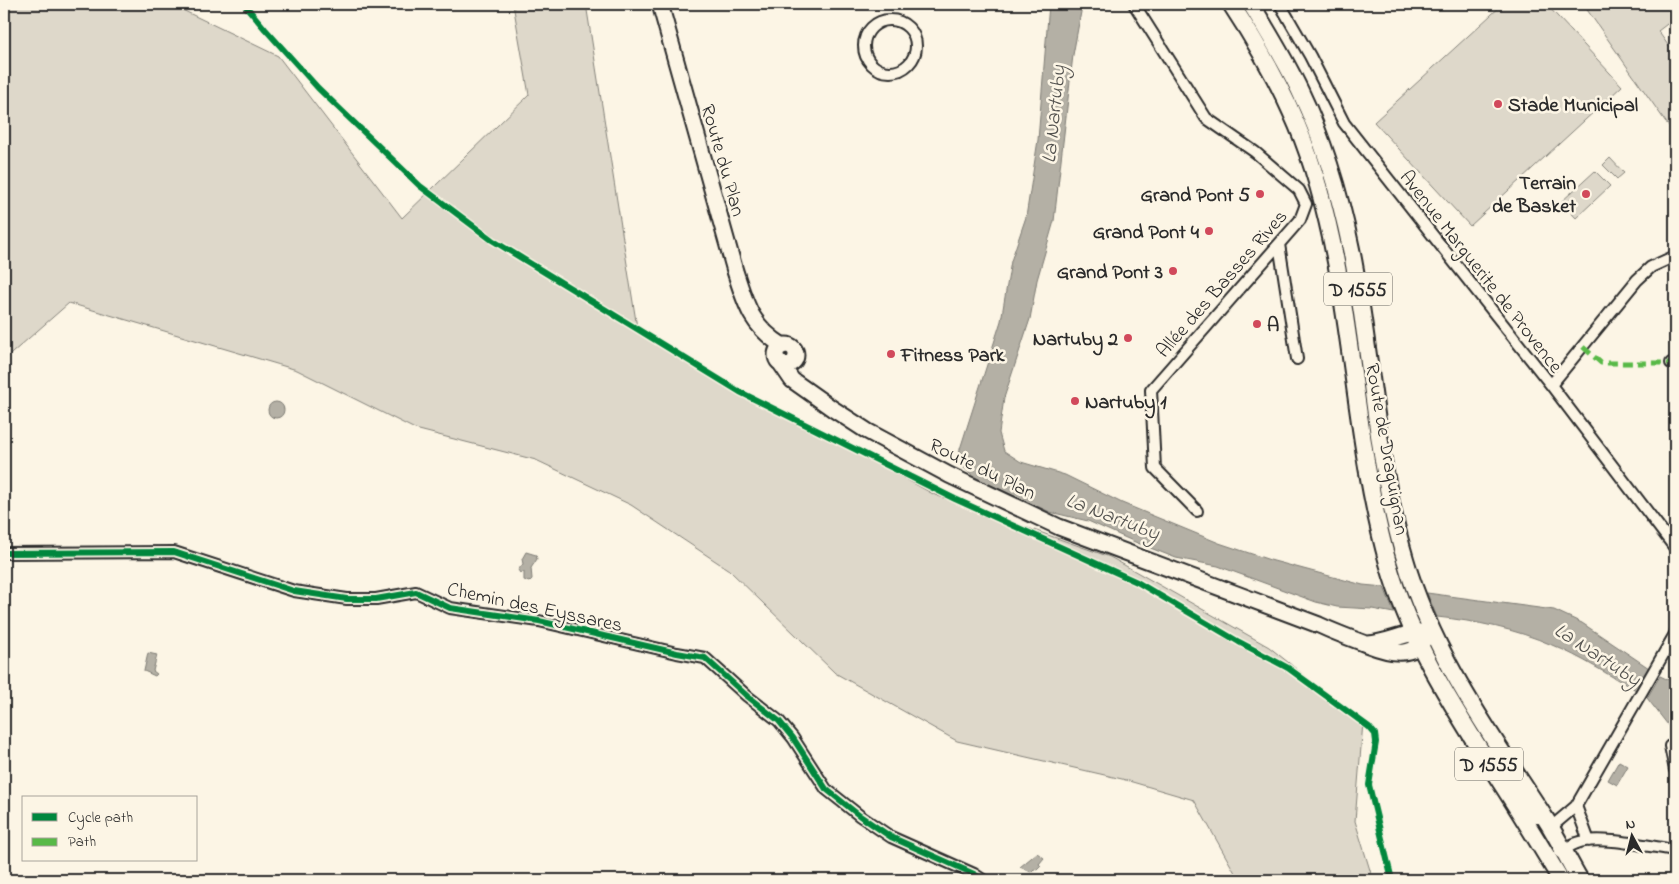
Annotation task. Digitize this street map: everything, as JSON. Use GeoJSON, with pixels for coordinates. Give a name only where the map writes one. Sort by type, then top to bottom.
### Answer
{"type":"FeatureCollection","features":[{"type":"Feature","properties":{"kind":"main road","name":"Route de Draguignan"},"geometry":{"type":"LineString","coordinates":[[1230,4],[1266,62],[1284,96],[1298,126],[1313,170],[1337,266],[1373,506],[1394,585],[1406,615],[1424,633],[1454,674],[1473,707],[1549,824],[1580,880]]}},
{"type":"Feature","properties":{"kind":"main road","name":"Route de Draguignan"},"geometry":{"type":"LineString","coordinates":[[1251,4],[1281,54],[1306,105],[1329,165],[1342,207],[1352,251],[1390,502],[1405,561],[1416,590],[1424,633],[1456,713],[1558,875]]}},
{"type":"Feature","properties":{"kind":"street","name":"Route du Plan"},"geometry":{"type":"LineString","coordinates":[[660,4],[735,271],[747,307],[766,334],[782,346]]}},
{"type":"Feature","properties":{"kind":"street","name":"Allée des Basses Rives"},"geometry":{"type":"LineString","coordinates":[[1134,4],[1206,118],[1255,152],[1300,190],[1306,204],[1300,220],[1151,390],[1155,468],[1197,511]]}},
{"type":"Feature","properties":{"kind":"street","name":"Avenue Marguerite de Provence"},"geometry":{"type":"LineString","coordinates":[[1280,4],[1310,56],[1344,123],[1551,386],[1675,548]]}},
{"type":"Feature","properties":{"kind":"street"},"geometry":{"type":"LineString","coordinates":[[891,20],[901,22],[910,29],[915,38],[916,50],[912,61],[906,67],[898,72],[889,73],[880,71],[872,66],[867,59],[864,45],[866,35],[872,27],[881,22],[891,20]]}},
{"type":"Feature","properties":{"kind":"street"},"geometry":{"type":"LineString","coordinates":[[1279,244],[1297,359]]}},
{"type":"Feature","properties":{"kind":"street"},"geometry":{"type":"LineString","coordinates":[[1551,386],[1637,280],[1651,267],[1675,256]]}},
{"type":"Feature","properties":{"kind":"street","name":"Route du Plan"},"geometry":{"type":"LineString","coordinates":[[758,325],[765,348],[778,361],[792,380],[866,431],[949,475],[1058,527],[1366,644],[1424,633]]}},
{"type":"Feature","properties":{"kind":"street"},"geometry":{"type":"LineString","coordinates":[[788,345],[793,348],[794,359],[786,364],[778,361],[776,352],[782,346],[788,345]]}},
{"type":"Feature","properties":{"kind":"street","name":"Route du Plan"},"geometry":{"type":"LineString","coordinates":[[794,359],[800,373],[814,395]]}},
{"type":"Feature","properties":{"kind":"street","name":"Chemin des Eyssares"},"geometry":{"type":"LineString","coordinates":[[4,553],[174,552],[294,591],[347,599],[376,600],[416,592],[450,608],[539,621],[705,658],[747,696],[779,721],[793,738],[826,789],[839,800],[891,837],[974,874],[983,880]]}},
{"type":"Feature","properties":{"kind":"street"},"geometry":{"type":"LineString","coordinates":[[1487,761],[1512,785],[1536,818],[1549,824],[1556,823],[1576,806],[1675,634]]}},
{"type":"Feature","properties":{"kind":"street"},"geometry":{"type":"LineString","coordinates":[[1670,746],[1675,770]]}},
{"type":"Feature","properties":{"kind":"street"},"geometry":{"type":"LineString","coordinates":[[1576,806],[1589,841]]}},
{"type":"Feature","properties":{"kind":"street"},"geometry":{"type":"LineString","coordinates":[[1558,875],[1555,860],[1563,851],[1577,843],[1605,840],[1675,850]]}},
{"type":"Feature","properties":{"kind":"shaded area"},"geometry":{"type":"Polygon","coordinates":[[[4,4],[170,4],[278,56],[402,218],[529,95],[513,4],[586,4],[638,334],[935,495],[1110,557],[1269,647],[1363,722],[1355,821],[1373,880],[1239,880],[1194,800],[1122,779],[957,741],[835,673],[729,570],[631,505],[536,460],[415,429],[297,370],[69,303],[4,360],[4,4]]]}},
{"type":"Feature","properties":{"kind":"shaded area","name":"Stade Municipal"},"geometry":{"type":"Polygon","coordinates":[[[1503,4],[1546,4],[1622,86],[1470,226],[1374,122],[1503,4]]]}},
{"type":"Feature","properties":{"kind":"shaded area"},"geometry":{"type":"Polygon","coordinates":[[[1583,4],[1675,4],[1675,18],[1658,31],[1675,55],[1675,135],[1583,4]]]}},
{"type":"Feature","properties":{"kind":"shaded area"},"geometry":{"type":"Polygon","coordinates":[[[1610,158],[1624,173],[1617,179],[1603,165],[1610,158]]]}},
{"type":"Feature","properties":{"kind":"shaded area","name":"Terrain de Basket"},"geometry":{"type":"Polygon","coordinates":[[[1595,171],[1610,186],[1576,218],[1561,202],[1595,171]]]}},
{"type":"Feature","properties":{"kind":"water","name":"La Nartuby"},"geometry":{"type":"Polygon","coordinates":[[[1049,4],[1079,4],[1081,12],[1073,55],[1054,221],[1037,280],[1030,319],[1004,398],[999,433],[1004,451],[1021,462],[1065,475],[1122,503],[1219,543],[1270,560],[1363,585],[1384,587],[1394,613],[1372,609],[1337,607],[1316,602],[1218,566],[1176,558],[1088,521],[1050,512],[982,481],[961,465],[959,460],[960,449],[1001,321],[1011,261],[1026,217],[1038,140],[1049,4]]]}},
{"type":"Feature","properties":{"kind":"water"},"geometry":{"type":"Polygon","coordinates":[[[276,402],[282,404],[284,410],[282,416],[276,418],[270,416],[268,410],[270,404],[276,402]]]}},
{"type":"Feature","properties":{"kind":"water"},"geometry":{"type":"Polygon","coordinates":[[[526,552],[536,555],[537,559],[531,568],[532,579],[529,582],[524,580],[524,572],[520,573],[518,570],[523,564],[522,559],[526,552]]]}},
{"type":"Feature","properties":{"kind":"water","name":"La Nartuby"},"geometry":{"type":"Polygon","coordinates":[[[1427,593],[1554,610],[1582,623],[1649,668],[1636,690],[1573,655],[1538,639],[1495,626],[1437,617],[1427,593]]]}},
{"type":"Feature","properties":{"kind":"water"},"geometry":{"type":"Polygon","coordinates":[[[148,653],[157,655],[153,671],[157,674],[155,676],[144,671],[148,653]]]}},
{"type":"Feature","properties":{"kind":"water"},"geometry":{"type":"Polygon","coordinates":[[[1660,676],[1675,683],[1675,734],[1647,698],[1660,676]]]}},
{"type":"Feature","properties":{"kind":"water"},"geometry":{"type":"Polygon","coordinates":[[[1619,761],[1628,766],[1617,785],[1608,780],[1619,761]]]}},
{"type":"Feature","properties":{"kind":"water"},"geometry":{"type":"Polygon","coordinates":[[[1037,853],[1044,858],[1037,870],[1034,869],[1031,872],[1020,867],[1037,853]]]}},
{"type":"Feature","properties":{"kind":"marked path"},"geometry":{"type":"LineString","coordinates":[[1583,347],[1601,363],[1671,363]]}},
{"type":"Feature","properties":{"kind":"cycle path"},"geometry":{"type":"LineString","coordinates":[[244,4],[318,88],[420,186],[492,240],[740,392],[955,499],[1137,582],[1239,642],[1288,668],[1369,727],[1375,734],[1376,742],[1369,785],[1392,880]]}},
{"type":"Feature","properties":{"kind":"cycle path"},"geometry":{"type":"LineString","coordinates":[[4,553],[174,552],[294,591],[347,599],[376,599],[416,592],[450,608],[539,621],[705,658],[747,696],[779,721],[793,738],[826,789],[860,816],[891,837],[974,874],[983,880]]}},
{"type":"Feature","properties":{"kind":"place","name":"Stade Municipal"},"geometry":{"type":"Point","coordinates":[1498,104]}},
{"type":"Feature","properties":{"kind":"place","name":"Grand Pont 5"},"geometry":{"type":"Point","coordinates":[1260,194]}},
{"type":"Feature","properties":{"kind":"place","name":"Terrain de Basket"},"geometry":{"type":"Point","coordinates":[1586,194]}},
{"type":"Feature","properties":{"kind":"place","name":"Grand Pont 4"},"geometry":{"type":"Point","coordinates":[1209,231]}},
{"type":"Feature","properties":{"kind":"place","name":"Grand Pont 3"},"geometry":{"type":"Point","coordinates":[1173,271]}},
{"type":"Feature","properties":{"kind":"place","name":"A"},"geometry":{"type":"Point","coordinates":[1257,324]}},
{"type":"Feature","properties":{"kind":"place","name":"Nartuby 2"},"geometry":{"type":"Point","coordinates":[1128,338]}},
{"type":"Feature","properties":{"kind":"place","name":"Fitness Park"},"geometry":{"type":"Point","coordinates":[891,354]}},
{"type":"Feature","properties":{"kind":"place","name":"Nartuby 1"},"geometry":{"type":"Point","coordinates":[1075,401]}}]}
